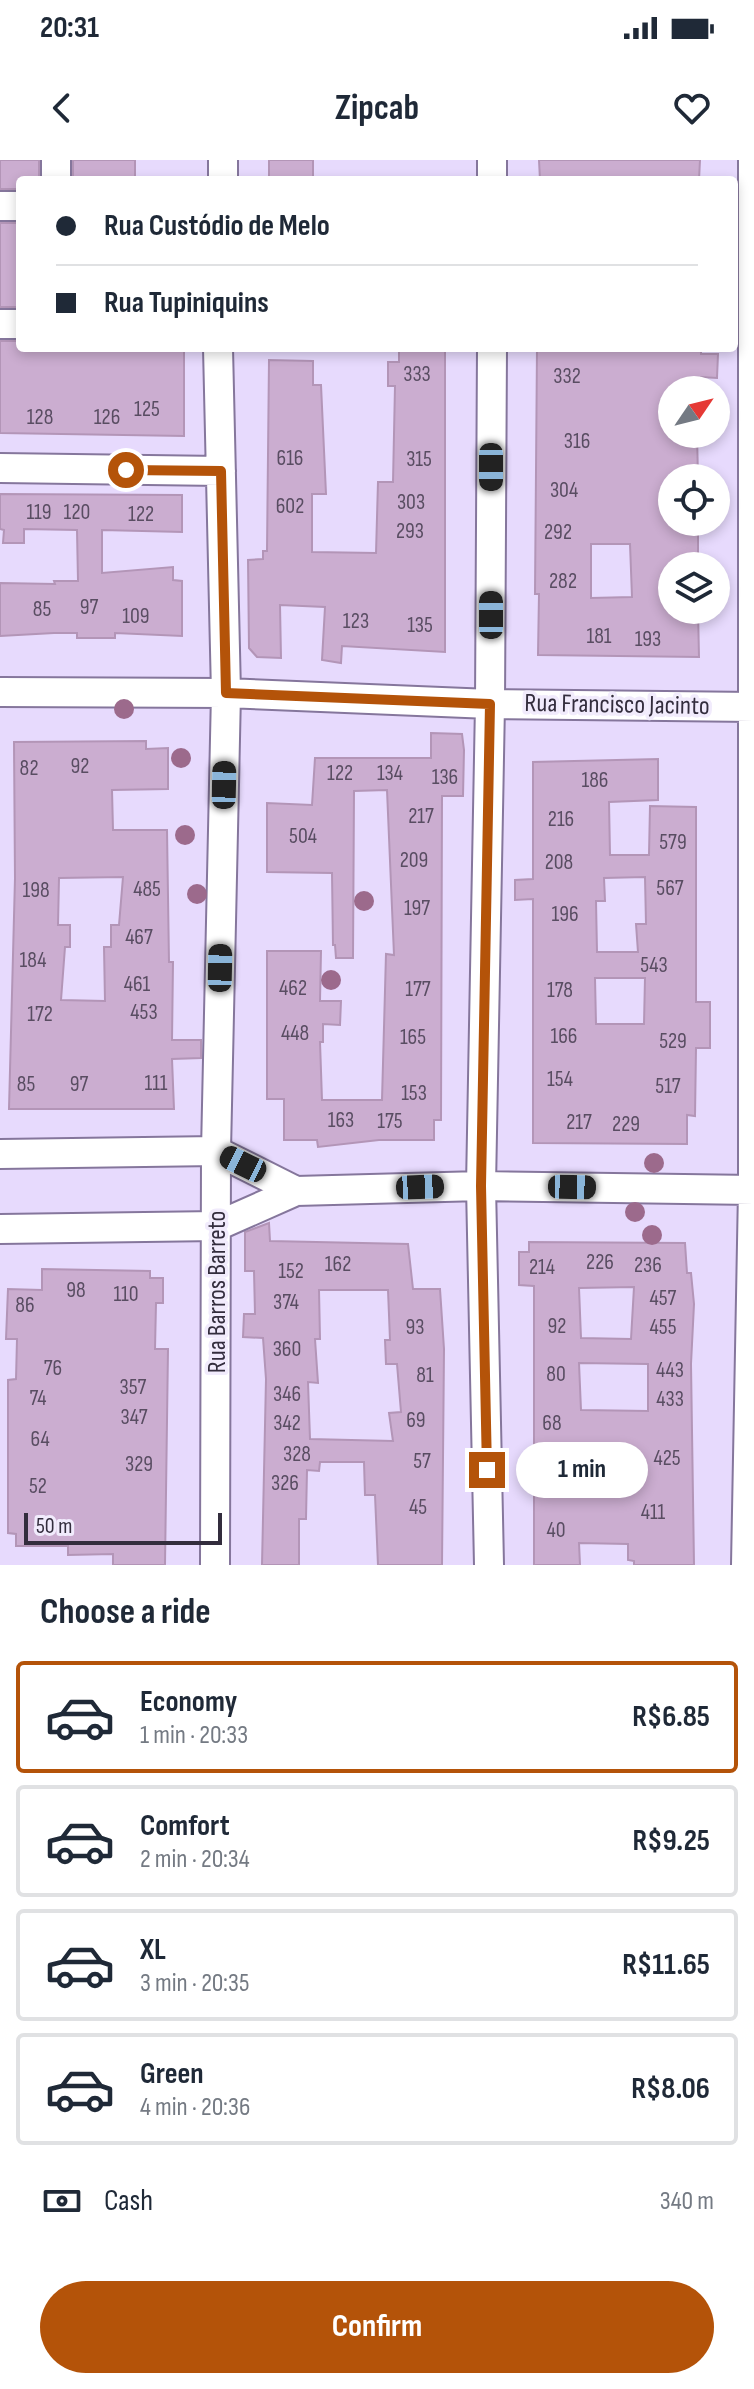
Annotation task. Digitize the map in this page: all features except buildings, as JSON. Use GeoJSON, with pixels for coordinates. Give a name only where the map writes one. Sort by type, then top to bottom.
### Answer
{"type":"FeatureCollection","features":[{"type":"Feature","properties":{"kind":"street"},"geometry":{"type":"LineString","coordinates":[[746,1565],[753,1190],[753,160]]}},
{"type":"Feature","properties":{"kind":"street","name":"Rua Barros Barreto"},"geometry":{"type":"LineString","coordinates":[[215,1565],[216,1151],[226,693],[218,352]]}},
{"type":"Feature","properties":{"kind":"street"},"geometry":{"type":"LineString","coordinates":[[489,1565],[481,1186],[490,704],[492,352]]}},
{"type":"Feature","properties":{"kind":"street"},"geometry":{"type":"LineString","coordinates":[[0,468],[221,471]]}},
{"type":"Feature","properties":{"kind":"street","name":"Rua Francisco Jacinto"},"geometry":{"type":"LineString","coordinates":[[0,692],[226,693],[490,704],[753,707]]}},
{"type":"Feature","properties":{"kind":"street"},"geometry":{"type":"LineString","coordinates":[[0,1154],[216,1151],[296,1191]]}},
{"type":"Feature","properties":{"kind":"street"},"geometry":{"type":"LineString","coordinates":[[0,1229],[217,1226],[296,1191],[481,1186],[753,1190]]}},
{"type":"Feature","properties":{"kind":"route"},"geometry":{"type":"LineString","coordinates":[[126,470],[221,471],[226,693],[490,704],[481,1186],[487,1470]]}}]}
